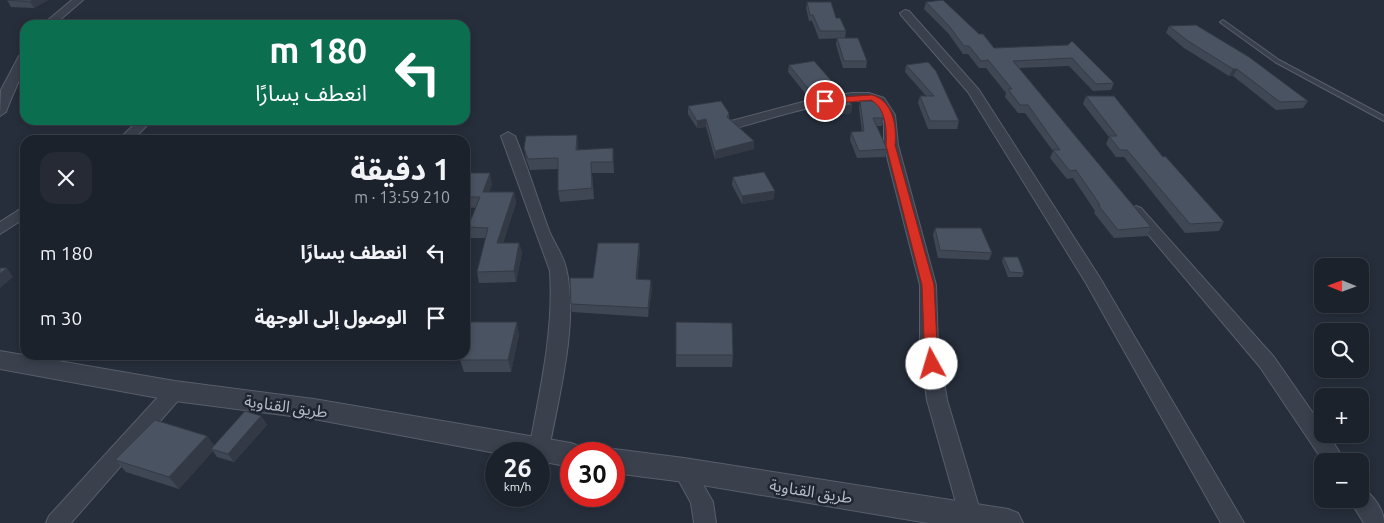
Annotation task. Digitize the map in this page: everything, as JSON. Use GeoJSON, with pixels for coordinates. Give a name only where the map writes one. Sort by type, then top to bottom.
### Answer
{"type":"FeatureCollection","features":[{"type":"Feature","properties":{"kind":"street"},"geometry":{"type":"LineString","coordinates":[[53,20],[78,0]]}},
{"type":"Feature","properties":{"kind":"street"},"geometry":{"type":"LineString","coordinates":[[905,13],[938,54],[973,90],[1094,282],[1233,523]]}},
{"type":"Feature","properties":{"kind":"street"},"geometry":{"type":"LineString","coordinates":[[0,112],[7,90],[20,65]]}},
{"type":"Feature","properties":{"kind":"street"},"geometry":{"type":"LineString","coordinates":[[736,124],[812,103],[838,99],[872,97],[881,102],[886,110],[892,132],[890,145],[928,285],[929,346],[937,400],[971,517]]}},
{"type":"Feature","properties":{"kind":"street"},"geometry":{"type":"LineString","coordinates":[[130,135],[141,125]]}},
{"type":"Feature","properties":{"kind":"street"},"geometry":{"type":"LineString","coordinates":[[508,136],[531,194],[545,241],[558,269],[560,312],[556,352],[540,442]]}},
{"type":"Feature","properties":{"kind":"street"},"geometry":{"type":"LineString","coordinates":[[1125,198],[1266,362],[1329,453]]}},
{"type":"Feature","properties":{"kind":"street"},"geometry":{"type":"LineString","coordinates":[[0,230],[20,215]]}},
{"type":"Feature","properties":{"kind":"street","name":"طريق القناوية"},"geometry":{"type":"LineString","coordinates":[[0,360],[175,391],[314,409],[500,442]]}},
{"type":"Feature","properties":{"kind":"street"},"geometry":{"type":"LineString","coordinates":[[57,523],[122,448],[175,391]]}},
{"type":"Feature","properties":{"kind":"street","name":"طريق القناوية"},"geometry":{"type":"LineString","coordinates":[[625,462],[684,470],[1008,523]]}},
{"type":"Feature","properties":{"kind":"street"},"geometry":{"type":"LineString","coordinates":[[684,470],[702,502],[705,523]]}},
{"type":"Feature","properties":{"kind":"street"},"geometry":{"type":"LineString","coordinates":[[1367,508],[1377,523]]}},
{"type":"Feature","properties":{"kind":"lane"},"geometry":{"type":"LineString","coordinates":[[1223,22],[1277,61],[1384,119]]}},
{"type":"Feature","properties":{"kind":"building"},"geometry":{"type":"Polygon","coordinates":[[[7,0],[33,0],[30,2],[7,0]]]}},
{"type":"Feature","properties":{"kind":"building"},"geometry":{"type":"Polygon","coordinates":[[[943,0],[979,34],[983,34],[994,48],[1068,45],[1072,41],[1114,83],[1096,84],[1072,58],[1013,61],[1151,227],[1118,230],[1098,205],[1100,205],[1076,170],[1070,171],[1053,150],[1060,150],[1028,105],[1020,105],[1008,89],[1012,89],[988,60],[981,61],[969,46],[964,46],[949,26],[926,2],[943,0]]]}},
{"type":"Feature","properties":{"kind":"building"},"geometry":{"type":"Polygon","coordinates":[[[807,2],[831,2],[836,18],[840,18],[846,31],[820,31],[813,15],[810,15],[807,2]]]}},
{"type":"Feature","properties":{"kind":"building"},"geometry":{"type":"Polygon","coordinates":[[[1196,25],[1249,57],[1308,101],[1280,102],[1237,69],[1233,69],[1188,41],[1169,26],[1196,25]]]}},
{"type":"Feature","properties":{"kind":"building"},"geometry":{"type":"Polygon","coordinates":[[[837,38],[858,38],[867,61],[844,61],[837,38]]]}},
{"type":"Feature","properties":{"kind":"building"},"geometry":{"type":"Polygon","coordinates":[[[814,61],[836,86],[810,91],[789,65],[814,61]]]}},
{"type":"Feature","properties":{"kind":"building"},"geometry":{"type":"Polygon","coordinates":[[[928,62],[936,71],[959,121],[930,121],[920,96],[934,96],[906,65],[928,62]]]}},
{"type":"Feature","properties":{"kind":"building"},"geometry":{"type":"Polygon","coordinates":[[[844,96],[852,105],[825,109],[818,100],[844,96]]]}},
{"type":"Feature","properties":{"kind":"building"},"geometry":{"type":"Polygon","coordinates":[[[1086,96],[1114,96],[1163,157],[1165,156],[1224,222],[1190,224],[1127,150],[1120,150],[1109,136],[1117,136],[1086,96]]]}},
{"type":"Feature","properties":{"kind":"building"},"geometry":{"type":"Polygon","coordinates":[[[721,101],[729,113],[727,117],[754,141],[715,151],[706,119],[697,121],[688,106],[721,101]]]}},
{"type":"Feature","properties":{"kind":"building"},"geometry":{"type":"Polygon","coordinates":[[[860,101],[878,101],[884,118],[873,118],[887,149],[859,151],[851,132],[864,131],[860,101]]]}},
{"type":"Feature","properties":{"kind":"building"},"geometry":{"type":"Polygon","coordinates":[[[577,135],[576,150],[613,148],[613,162],[591,162],[592,188],[558,191],[558,158],[528,159],[524,148],[526,136],[577,135]]]}},
{"type":"Feature","properties":{"kind":"building"},"geometry":{"type":"Polygon","coordinates":[[[764,172],[775,191],[742,196],[733,177],[764,172]]]}},
{"type":"Feature","properties":{"kind":"building"},"geometry":{"type":"Polygon","coordinates":[[[470,173],[490,173],[483,192],[514,192],[497,243],[519,243],[514,271],[477,272],[488,228],[470,227],[470,222],[480,197],[470,197],[470,173]]]}},
{"type":"Feature","properties":{"kind":"building"},"geometry":{"type":"Polygon","coordinates":[[[935,228],[981,228],[992,253],[940,250],[935,228]]]}},
{"type":"Feature","properties":{"kind":"building"},"geometry":{"type":"Polygon","coordinates":[[[598,243],[639,243],[636,279],[651,280],[648,308],[571,304],[570,278],[593,278],[598,243]]]}},
{"type":"Feature","properties":{"kind":"building"},"geometry":{"type":"Polygon","coordinates":[[[1003,257],[1018,257],[1024,273],[1010,272],[1003,257]]]}},
{"type":"Feature","properties":{"kind":"building"},"geometry":{"type":"Polygon","coordinates":[[[0,268],[7,268],[0,274],[0,268]]]}},
{"type":"Feature","properties":{"kind":"building"},"geometry":{"type":"Polygon","coordinates":[[[471,322],[517,322],[508,360],[470,360],[471,322]]]}},
{"type":"Feature","properties":{"kind":"building"},"geometry":{"type":"Polygon","coordinates":[[[676,322],[732,323],[733,355],[676,355],[676,322]]]}},
{"type":"Feature","properties":{"kind":"building"},"geometry":{"type":"Polygon","coordinates":[[[245,411],[261,416],[228,454],[211,449],[245,411]]]}},
{"type":"Feature","properties":{"kind":"building"},"geometry":{"type":"Polygon","coordinates":[[[155,420],[207,436],[169,477],[115,460],[155,420]]]}},
{"type":"Feature","properties":{"kind":"route"},"geometry":{"type":"LineString","coordinates":[[825,101],[863,96],[872,97],[881,102],[886,110],[892,132],[890,145],[928,285],[929,346],[932,364]]}}]}
